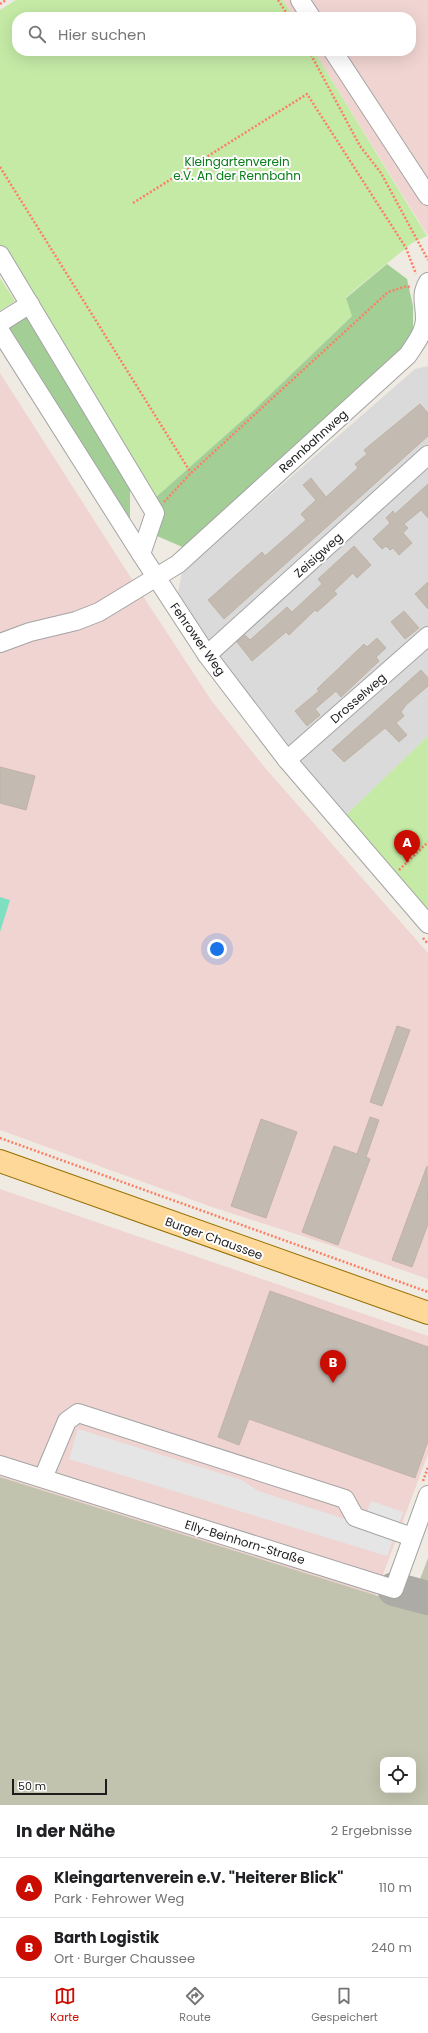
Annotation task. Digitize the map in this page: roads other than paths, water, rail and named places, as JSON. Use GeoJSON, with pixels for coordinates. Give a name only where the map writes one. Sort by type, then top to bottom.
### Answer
{"type":"FeatureCollection","features":[{"type":"Feature","properties":{"kind":"main road","name":"Burger Chaussee"},"geometry":{"type":"LineString","coordinates":[[0,1161],[428,1313]]}},
{"type":"Feature","properties":{"kind":"street"},"geometry":{"type":"LineString","coordinates":[[300,0],[308,12]]}},
{"type":"Feature","properties":{"kind":"street"},"geometry":{"type":"LineString","coordinates":[[336,56],[428,196]]}},
{"type":"Feature","properties":{"kind":"street"},"geometry":{"type":"LineString","coordinates":[[0,255],[155,513],[140,554]]}},
{"type":"Feature","properties":{"kind":"street","name":"Rennbahnweg"},"geometry":{"type":"LineString","coordinates":[[0,643],[30,632],[76,621],[98,612],[178,564],[408,355],[424,337],[426,320],[425,287]]}},
{"type":"Feature","properties":{"kind":"street"},"geometry":{"type":"LineString","coordinates":[[0,323],[30,304]]}},
{"type":"Feature","properties":{"kind":"street","name":"Fehrower Weg"},"geometry":{"type":"LineString","coordinates":[[0,331],[140,554],[207,655],[287,760],[428,924]]}},
{"type":"Feature","properties":{"kind":"street","name":"Zeisigweg"},"geometry":{"type":"LineString","coordinates":[[207,655],[428,455]]}},
{"type":"Feature","properties":{"kind":"street","name":"Drosselweg"},"geometry":{"type":"LineString","coordinates":[[287,760],[428,636]]}},
{"type":"Feature","properties":{"kind":"street"},"geometry":{"type":"LineString","coordinates":[[43,1478],[67,1421],[78,1413],[345,1499],[355,1517],[412,1538]]}},
{"type":"Feature","properties":{"kind":"street","name":"Elly-Beinhorn-Straße"},"geometry":{"type":"LineString","coordinates":[[0,1465],[394,1589],[412,1538],[425,1488]]}},
{"type":"Feature","properties":{"kind":"place","name":"Kleingartenverein e.V. \"Heiterer Blick\""},"geometry":{"type":"Point","coordinates":[407,863]}},
{"type":"Feature","properties":{"kind":"place","name":"Barth Logistik"},"geometry":{"type":"Point","coordinates":[333,1383]}},
{"type":"Feature","properties":{"kind":"park label","name":"Kleingartenverein e.V. An der Rennbahn"},"geometry":{"type":"Point","coordinates":[237,168]}}]}
